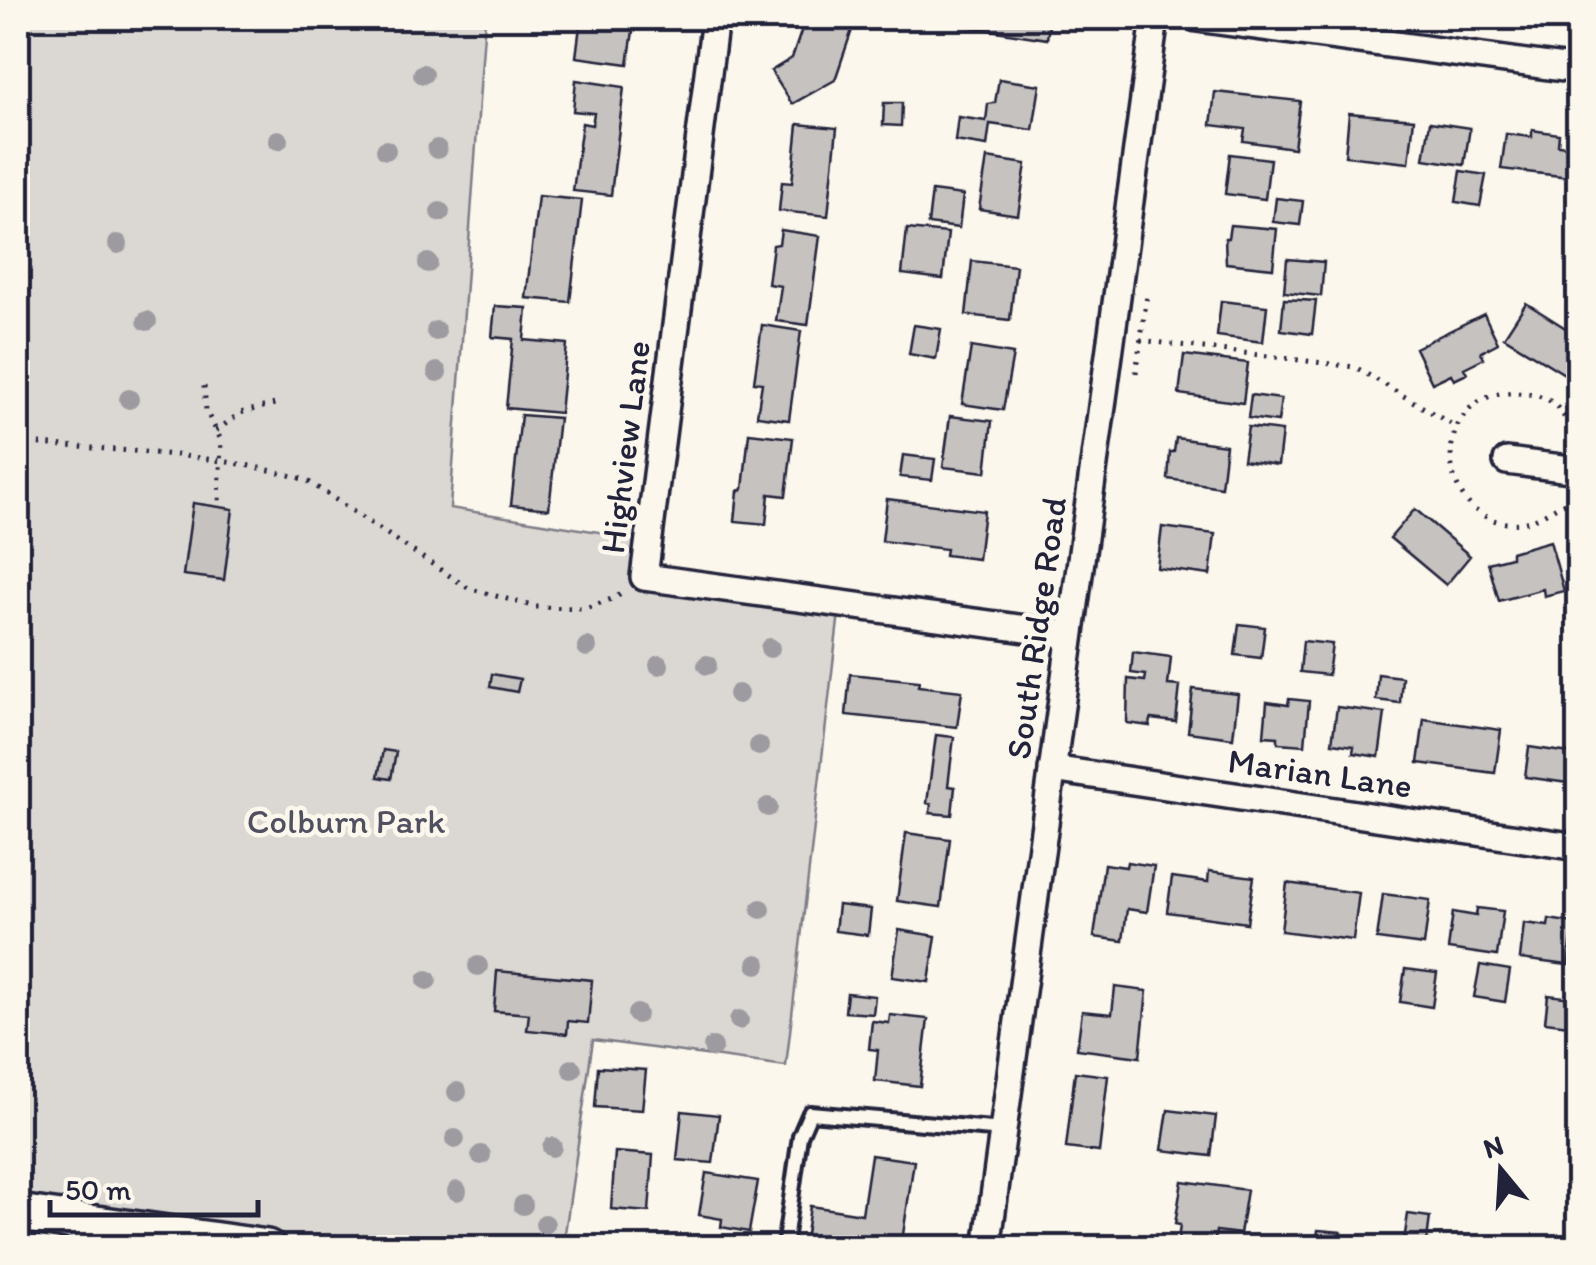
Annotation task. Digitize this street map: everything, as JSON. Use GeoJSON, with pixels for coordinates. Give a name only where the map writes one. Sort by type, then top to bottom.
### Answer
{"type":"FeatureCollection","features":[{"type":"Feature","properties":{"kind":"street","name":"Highview Lane"},"geometry":{"type":"LineString","coordinates":[[716,18],[644,577],[1070,635]]}},
{"type":"Feature","properties":{"kind":"street","name":"South Ridge Road"},"geometry":{"type":"LineString","coordinates":[[987,1248],[1155,18]]}},
{"type":"Feature","properties":{"kind":"street"},"geometry":{"type":"LineString","coordinates":[[1197,18],[1578,70]]}},
{"type":"Feature","properties":{"kind":"street"},"geometry":{"type":"LineString","coordinates":[[1507,460],[1578,470]]}},
{"type":"Feature","properties":{"kind":"street","name":"Marian Lane"},"geometry":{"type":"LineString","coordinates":[[1052,769],[1578,847]]}},
{"type":"Feature","properties":{"kind":"street"},"geometry":{"type":"LineString","coordinates":[[18,1213],[267,1248]]}},
{"type":"Feature","properties":{"kind":"lane"},"geometry":{"type":"LineString","coordinates":[[784,1248],[800,1136],[810,1112],[1003,1130]]}},
{"type":"Feature","properties":{"kind":"path"},"geometry":{"type":"LineString","coordinates":[[1140,340],[1356,367],[1456,426]]}},
{"type":"Feature","properties":{"kind":"path"},"geometry":{"type":"LineString","coordinates":[[204,386],[206,411],[221,440],[219,504]]}},
{"type":"Feature","properties":{"kind":"path"},"geometry":{"type":"LineString","coordinates":[[216,431],[240,414],[275,404]]}},
{"type":"Feature","properties":{"kind":"path"},"geometry":{"type":"LineString","coordinates":[[18,442],[221,462],[306,480],[468,588],[535,608],[586,608],[616,598],[644,577]]}},
{"type":"Feature","properties":{"kind":"green space","name":"Colburn Park"},"geometry":{"type":"Polygon","coordinates":[[[18,18],[485,18],[450,508],[648,540],[644,576],[840,604],[786,1066],[593,1040],[563,1247],[267,1248],[18,1213],[18,18]]]}},
{"type":"Feature","properties":{"kind":"building"},"geometry":{"type":"Polygon","coordinates":[[[581,18],[635,18],[628,64],[576,57],[581,18]]]}},
{"type":"Feature","properties":{"kind":"building"},"geometry":{"type":"Polygon","coordinates":[[[800,18],[874,18],[871,26],[855,21],[835,80],[792,104],[771,71],[792,58],[803,26],[798,24],[800,18]]]}},
{"type":"Feature","properties":{"kind":"building"},"geometry":{"type":"Polygon","coordinates":[[[946,18],[1050,18],[1047,39],[945,23],[946,18]]]}},
{"type":"Feature","properties":{"kind":"building"},"geometry":{"type":"Polygon","coordinates":[[[999,79],[1040,85],[1033,130],[990,124],[987,146],[955,141],[958,117],[986,121],[988,104],[995,103],[999,79]]]}},
{"type":"Feature","properties":{"kind":"building"},"geometry":{"type":"Polygon","coordinates":[[[576,80],[624,87],[611,195],[573,191],[582,123],[592,125],[594,113],[573,111],[576,80]]]}},
{"type":"Feature","properties":{"kind":"building"},"geometry":{"type":"Polygon","coordinates":[[[1215,92],[1300,101],[1294,148],[1243,141],[1245,129],[1211,125],[1215,92]]]}},
{"type":"Feature","properties":{"kind":"building"},"geometry":{"type":"Polygon","coordinates":[[[884,103],[902,103],[901,126],[883,125],[884,103]]]}},
{"type":"Feature","properties":{"kind":"building"},"geometry":{"type":"Polygon","coordinates":[[[1349,113],[1414,119],[1409,163],[1345,156],[1349,113]]]}},
{"type":"Feature","properties":{"kind":"building"},"geometry":{"type":"Polygon","coordinates":[[[1430,122],[1470,128],[1464,165],[1424,159],[1430,122]]]}},
{"type":"Feature","properties":{"kind":"building"},"geometry":{"type":"Polygon","coordinates":[[[798,124],[837,128],[828,216],[779,211],[782,182],[792,183],[798,124]]]}},
{"type":"Feature","properties":{"kind":"building"},"geometry":{"type":"Polygon","coordinates":[[[1532,130],[1559,134],[1558,145],[1573,147],[1570,177],[1501,169],[1506,134],[1532,137],[1532,130]]]}},
{"type":"Feature","properties":{"kind":"building"},"geometry":{"type":"Polygon","coordinates":[[[1230,154],[1270,159],[1265,199],[1225,194],[1230,154]]]}},
{"type":"Feature","properties":{"kind":"building"},"geometry":{"type":"Polygon","coordinates":[[[987,158],[1026,164],[1018,215],[979,209],[987,158]]]}},
{"type":"Feature","properties":{"kind":"building"},"geometry":{"type":"Polygon","coordinates":[[[1461,171],[1486,175],[1480,206],[1456,202],[1461,171]]]}},
{"type":"Feature","properties":{"kind":"building"},"geometry":{"type":"Polygon","coordinates":[[[932,191],[963,195],[959,228],[928,224],[932,191]]]}},
{"type":"Feature","properties":{"kind":"building"},"geometry":{"type":"Polygon","coordinates":[[[538,196],[582,200],[570,302],[526,298],[538,196]]]}},
{"type":"Feature","properties":{"kind":"building"},"geometry":{"type":"Polygon","coordinates":[[[1276,198],[1303,201],[1300,225],[1273,222],[1276,198]]]}},
{"type":"Feature","properties":{"kind":"building"},"geometry":{"type":"Polygon","coordinates":[[[1230,225],[1277,229],[1273,268],[1226,263],[1225,238],[1230,225]]]}},
{"type":"Feature","properties":{"kind":"building"},"geometry":{"type":"Polygon","coordinates":[[[907,229],[948,233],[943,279],[902,274],[907,229]]]}},
{"type":"Feature","properties":{"kind":"building"},"geometry":{"type":"Polygon","coordinates":[[[781,230],[820,236],[808,325],[776,321],[781,286],[768,284],[773,245],[779,244],[781,230]]]}},
{"type":"Feature","properties":{"kind":"building"},"geometry":{"type":"Polygon","coordinates":[[[1287,259],[1324,262],[1321,296],[1284,292],[1287,259]]]}},
{"type":"Feature","properties":{"kind":"building"},"geometry":{"type":"Polygon","coordinates":[[[972,261],[1016,266],[1010,320],[966,315],[972,261]]]}},
{"type":"Feature","properties":{"kind":"building"},"geometry":{"type":"Polygon","coordinates":[[[1284,299],[1316,301],[1312,334],[1281,330],[1284,299]]]}},
{"type":"Feature","properties":{"kind":"building"},"geometry":{"type":"Polygon","coordinates":[[[1221,301],[1267,306],[1263,342],[1217,336],[1221,301]]]}},
{"type":"Feature","properties":{"kind":"building"},"geometry":{"type":"Polygon","coordinates":[[[1526,303],[1578,336],[1578,355],[1566,375],[1504,337],[1526,303]]]}},
{"type":"Feature","properties":{"kind":"building"},"geometry":{"type":"Polygon","coordinates":[[[495,306],[527,308],[524,340],[567,344],[560,413],[506,408],[513,339],[492,337],[495,306]]]}},
{"type":"Feature","properties":{"kind":"building"},"geometry":{"type":"Polygon","coordinates":[[[1484,314],[1498,343],[1481,352],[1484,358],[1464,368],[1467,374],[1454,380],[1451,374],[1432,383],[1415,348],[1484,314]]]}},
{"type":"Feature","properties":{"kind":"building"},"geometry":{"type":"Polygon","coordinates":[[[762,325],[801,331],[789,420],[757,416],[762,383],[754,382],[762,325]]]}},
{"type":"Feature","properties":{"kind":"building"},"geometry":{"type":"Polygon","coordinates":[[[914,325],[941,329],[936,359],[909,354],[914,325]]]}},
{"type":"Feature","properties":{"kind":"building"},"geometry":{"type":"Polygon","coordinates":[[[971,347],[1013,354],[1003,410],[962,404],[971,347]]]}},
{"type":"Feature","properties":{"kind":"building"},"geometry":{"type":"Polygon","coordinates":[[[1184,355],[1248,363],[1243,403],[1179,394],[1184,355]]]}},
{"type":"Feature","properties":{"kind":"building"},"geometry":{"type":"Polygon","coordinates":[[[1251,395],[1281,399],[1278,422],[1248,418],[1251,395]]]}},
{"type":"Feature","properties":{"kind":"building"},"geometry":{"type":"Polygon","coordinates":[[[521,415],[559,418],[549,509],[511,505],[521,415]]]}},
{"type":"Feature","properties":{"kind":"building"},"geometry":{"type":"Polygon","coordinates":[[[950,416],[992,421],[986,472],[943,467],[950,416]]]}},
{"type":"Feature","properties":{"kind":"building"},"geometry":{"type":"Polygon","coordinates":[[[1248,427],[1282,431],[1278,465],[1243,460],[1248,427]]]}},
{"type":"Feature","properties":{"kind":"building"},"geometry":{"type":"Polygon","coordinates":[[[749,433],[793,438],[786,496],[769,494],[766,524],[735,521],[749,433]]]}},
{"type":"Feature","properties":{"kind":"building"},"geometry":{"type":"Polygon","coordinates":[[[1176,438],[1226,445],[1221,487],[1168,479],[1170,452],[1174,452],[1176,438]]]}},
{"type":"Feature","properties":{"kind":"building"},"geometry":{"type":"Polygon","coordinates":[[[903,455],[935,459],[932,480],[900,477],[903,455]]]}},
{"type":"Feature","properties":{"kind":"building"},"geometry":{"type":"Polygon","coordinates":[[[887,499],[984,511],[978,559],[945,555],[946,549],[882,541],[887,499]]]}},
{"type":"Feature","properties":{"kind":"building"},"geometry":{"type":"Polygon","coordinates":[[[193,503],[233,509],[224,580],[183,575],[193,503]]]}},
{"type":"Feature","properties":{"kind":"building"},"geometry":{"type":"Polygon","coordinates":[[[1415,509],[1470,556],[1446,585],[1390,538],[1415,509]]]}},
{"type":"Feature","properties":{"kind":"building"},"geometry":{"type":"Polygon","coordinates":[[[1162,527],[1215,534],[1210,575],[1157,568],[1162,527]]]}},
{"type":"Feature","properties":{"kind":"building"},"geometry":{"type":"Polygon","coordinates":[[[1550,541],[1564,591],[1544,596],[1543,589],[1499,601],[1488,563],[1550,541]]]}},
{"type":"Feature","properties":{"kind":"building"},"geometry":{"type":"Polygon","coordinates":[[[1239,624],[1265,627],[1261,658],[1235,655],[1239,624]]]}},
{"type":"Feature","properties":{"kind":"building"},"geometry":{"type":"Polygon","coordinates":[[[1303,641],[1332,644],[1328,675],[1300,672],[1303,641]]]}},
{"type":"Feature","properties":{"kind":"building"},"geometry":{"type":"Polygon","coordinates":[[[1133,652],[1171,657],[1168,685],[1180,686],[1176,722],[1151,719],[1150,726],[1127,723],[1128,679],[1145,681],[1146,675],[1131,673],[1133,652]]]}},
{"type":"Feature","properties":{"kind":"building"},"geometry":{"type":"Polygon","coordinates":[[[492,674],[520,679],[517,692],[490,687],[492,674]]]}},
{"type":"Feature","properties":{"kind":"building"},"geometry":{"type":"Polygon","coordinates":[[[850,674],[919,681],[918,686],[962,691],[957,727],[846,715],[850,674]]]}},
{"type":"Feature","properties":{"kind":"building"},"geometry":{"type":"Polygon","coordinates":[[[1378,674],[1402,677],[1400,703],[1376,700],[1378,674]]]}},
{"type":"Feature","properties":{"kind":"building"},"geometry":{"type":"Polygon","coordinates":[[[1193,689],[1238,694],[1233,738],[1188,732],[1193,689]]]}},
{"type":"Feature","properties":{"kind":"building"},"geometry":{"type":"Polygon","coordinates":[[[1289,699],[1309,701],[1305,745],[1278,743],[1278,737],[1264,736],[1267,702],[1288,705],[1289,699]]]}},
{"type":"Feature","properties":{"kind":"building"},"geometry":{"type":"Polygon","coordinates":[[[1337,707],[1385,713],[1379,757],[1353,753],[1354,746],[1332,743],[1337,707]]]}},
{"type":"Feature","properties":{"kind":"building"},"geometry":{"type":"Polygon","coordinates":[[[1424,719],[1501,730],[1495,773],[1418,763],[1424,719]]]}},
{"type":"Feature","properties":{"kind":"building"},"geometry":{"type":"Polygon","coordinates":[[[936,735],[954,737],[948,786],[955,787],[952,815],[930,813],[931,804],[927,803],[936,735]]]}},
{"type":"Feature","properties":{"kind":"building"},"geometry":{"type":"Polygon","coordinates":[[[1529,747],[1570,753],[1571,747],[1578,748],[1578,778],[1569,777],[1568,783],[1525,777],[1529,747]]]}},
{"type":"Feature","properties":{"kind":"building"},"geometry":{"type":"Polygon","coordinates":[[[383,750],[396,752],[391,779],[378,777],[383,750]]]}},
{"type":"Feature","properties":{"kind":"building"},"geometry":{"type":"Polygon","coordinates":[[[906,833],[950,839],[941,907],[897,901],[906,833]]]}},
{"type":"Feature","properties":{"kind":"building"},"geometry":{"type":"Polygon","coordinates":[[[1127,862],[1154,866],[1147,912],[1127,909],[1123,941],[1094,937],[1104,864],[1126,867],[1127,862]]]}},
{"type":"Feature","properties":{"kind":"building"},"geometry":{"type":"Polygon","coordinates":[[[1209,871],[1254,877],[1247,923],[1167,912],[1172,877],[1208,882],[1209,871]]]}},
{"type":"Feature","properties":{"kind":"building"},"geometry":{"type":"Polygon","coordinates":[[[1287,883],[1359,893],[1353,940],[1281,931],[1287,883]]]}},
{"type":"Feature","properties":{"kind":"building"},"geometry":{"type":"Polygon","coordinates":[[[1383,894],[1430,900],[1424,945],[1377,939],[1383,894]]]}},
{"type":"Feature","properties":{"kind":"building"},"geometry":{"type":"Polygon","coordinates":[[[838,905],[871,909],[868,935],[835,931],[838,905]]]}},
{"type":"Feature","properties":{"kind":"building"},"geometry":{"type":"Polygon","coordinates":[[[1477,908],[1503,911],[1497,956],[1448,949],[1453,912],[1476,916],[1477,908]]]}},
{"type":"Feature","properties":{"kind":"building"},"geometry":{"type":"Polygon","coordinates":[[[1549,919],[1574,923],[1568,965],[1520,959],[1524,923],[1548,926],[1549,919]]]}},
{"type":"Feature","properties":{"kind":"building"},"geometry":{"type":"Polygon","coordinates":[[[899,930],[936,936],[929,982],[892,977],[899,930]]]}},
{"type":"Feature","properties":{"kind":"building"},"geometry":{"type":"Polygon","coordinates":[[[1480,965],[1510,970],[1505,1002],[1474,997],[1480,965]]]}},
{"type":"Feature","properties":{"kind":"building"},"geometry":{"type":"Polygon","coordinates":[[[1405,969],[1437,973],[1432,1007],[1400,1002],[1405,969]]]}},
{"type":"Feature","properties":{"kind":"building"},"geometry":{"type":"Polygon","coordinates":[[[497,971],[592,980],[588,1023],[568,1021],[567,1034],[527,1030],[529,1014],[494,1011],[497,971]]]}},
{"type":"Feature","properties":{"kind":"building"},"geometry":{"type":"Polygon","coordinates":[[[1115,987],[1147,991],[1140,1057],[1077,1049],[1082,1011],[1112,1014],[1115,987]]]}},
{"type":"Feature","properties":{"kind":"building"},"geometry":{"type":"Polygon","coordinates":[[[847,993],[875,996],[873,1014],[845,1012],[847,993]]]}},
{"type":"Feature","properties":{"kind":"building"},"geometry":{"type":"Polygon","coordinates":[[[1548,995],[1572,998],[1569,1025],[1545,1022],[1548,995]]]}},
{"type":"Feature","properties":{"kind":"building"},"geometry":{"type":"Polygon","coordinates":[[[890,1015],[928,1019],[920,1086],[875,1081],[878,1050],[869,1049],[872,1021],[889,1023],[890,1015]]]}},
{"type":"Feature","properties":{"kind":"building"},"geometry":{"type":"Polygon","coordinates":[[[598,1067],[646,1070],[642,1110],[595,1107],[598,1067]]]}},
{"type":"Feature","properties":{"kind":"building"},"geometry":{"type":"Polygon","coordinates":[[[1075,1072],[1108,1076],[1099,1152],[1066,1148],[1075,1072]]]}},
{"type":"Feature","properties":{"kind":"building"},"geometry":{"type":"Polygon","coordinates":[[[1168,1110],[1216,1116],[1211,1156],[1162,1150],[1168,1110]]]}},
{"type":"Feature","properties":{"kind":"building"},"geometry":{"type":"Polygon","coordinates":[[[682,1111],[719,1115],[713,1163],[677,1160],[682,1111]]]}},
{"type":"Feature","properties":{"kind":"building"},"geometry":{"type":"Polygon","coordinates":[[[615,1152],[653,1155],[649,1212],[611,1209],[615,1152]]]}},
{"type":"Feature","properties":{"kind":"building"},"geometry":{"type":"Polygon","coordinates":[[[871,1155],[914,1161],[901,1248],[804,1248],[810,1206],[862,1214],[871,1155]]]}},
{"type":"Feature","properties":{"kind":"building"},"geometry":{"type":"Polygon","coordinates":[[[706,1173],[758,1181],[749,1232],[721,1227],[722,1219],[699,1215],[706,1173]]]}},
{"type":"Feature","properties":{"kind":"building"},"geometry":{"type":"Polygon","coordinates":[[[1182,1181],[1247,1190],[1240,1234],[1216,1231],[1214,1248],[1177,1248],[1180,1225],[1175,1224],[1182,1181]]]}},
{"type":"Feature","properties":{"kind":"building"},"geometry":{"type":"Polygon","coordinates":[[[1408,1214],[1430,1217],[1426,1248],[1403,1248],[1408,1214]]]}},
{"type":"Feature","properties":{"kind":"building"},"geometry":{"type":"Polygon","coordinates":[[[1318,1230],[1341,1232],[1339,1248],[1316,1248],[1318,1230]]]}}]}
